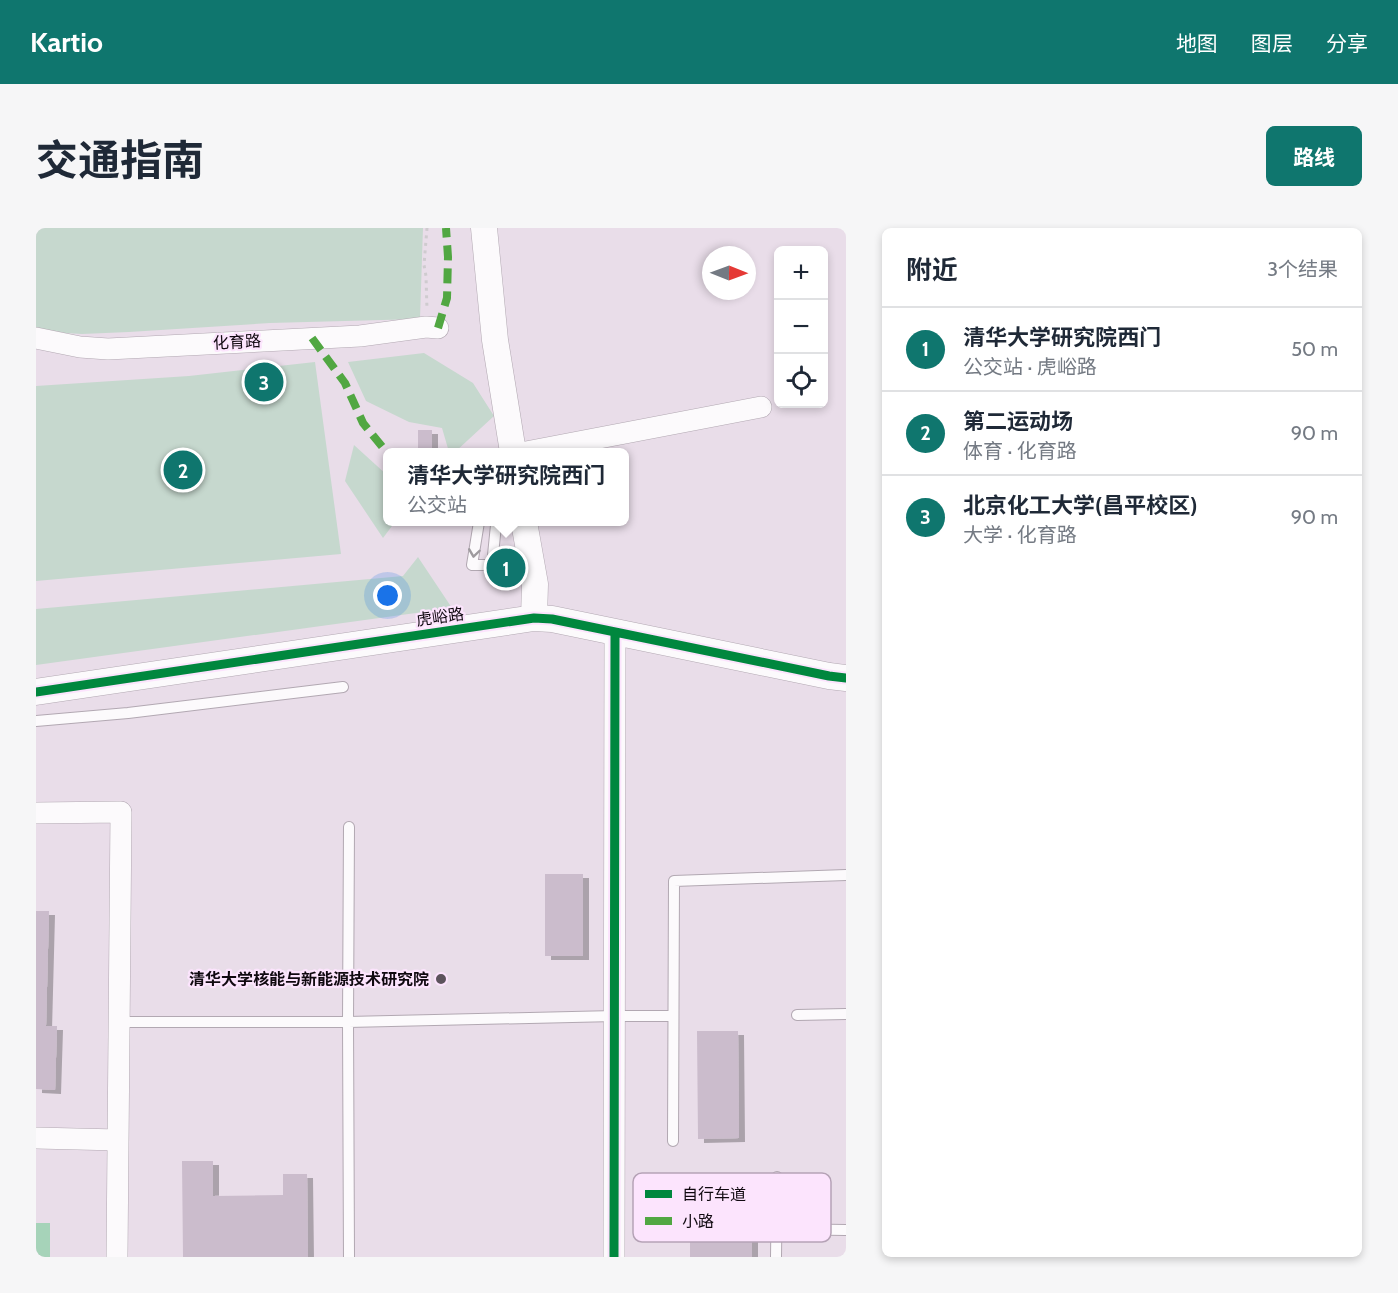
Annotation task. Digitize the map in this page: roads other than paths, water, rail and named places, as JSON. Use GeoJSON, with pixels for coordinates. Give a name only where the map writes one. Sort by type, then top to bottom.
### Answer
{"type":"FeatureCollection","features":[{"type":"Feature","properties":{"kind":"street"},"geometry":{"type":"LineString","coordinates":[[484,228],[495,340],[512,448]]}},
{"type":"Feature","properties":{"kind":"street","name":"化育路"},"geometry":{"type":"LineString","coordinates":[[36,338],[80,347],[136,348],[360,336],[432,327]]}},
{"type":"Feature","properties":{"kind":"street"},"geometry":{"type":"LineString","coordinates":[[552,448],[761,407]]}},
{"type":"Feature","properties":{"kind":"street"},"geometry":{"type":"LineString","coordinates":[[525,526],[535,584],[534,618]]}},
{"type":"Feature","properties":{"kind":"street","name":"虎峪路"},"geometry":{"type":"LineString","coordinates":[[36,692],[534,618],[552,619],[846,678]]}},
{"type":"Feature","properties":{"kind":"street"},"geometry":{"type":"LineString","coordinates":[[614,1257],[615,633]]}},
{"type":"Feature","properties":{"kind":"street"},"geometry":{"type":"LineString","coordinates":[[36,813],[121,812],[117,1257]]}},
{"type":"Feature","properties":{"kind":"street"},"geometry":{"type":"LineString","coordinates":[[36,1138],[118,1140]]}},
{"type":"Feature","properties":{"kind":"lane"},"geometry":{"type":"LineString","coordinates":[[478,526],[472,565],[492,565],[496,526]]}},
{"type":"Feature","properties":{"kind":"lane"},"geometry":{"type":"LineString","coordinates":[[36,721],[128,713],[343,687]]}},
{"type":"Feature","properties":{"kind":"lane"},"geometry":{"type":"LineString","coordinates":[[349,827],[349,1257]]}},
{"type":"Feature","properties":{"kind":"lane"},"geometry":{"type":"LineString","coordinates":[[673,1141],[674,881],[846,875]]}},
{"type":"Feature","properties":{"kind":"lane"},"geometry":{"type":"LineString","coordinates":[[797,1015],[846,1014]]}},
{"type":"Feature","properties":{"kind":"lane"},"geometry":{"type":"LineString","coordinates":[[119,1022],[348,1022],[673,1016]]}},
{"type":"Feature","properties":{"kind":"lane"},"geometry":{"type":"LineString","coordinates":[[831,1230],[846,1230]]}},
{"type":"Feature","properties":{"kind":"place","name":"北京化工大学(昌平校区)"},"geometry":{"type":"Point","coordinates":[264,382]}},
{"type":"Feature","properties":{"kind":"place","name":"第二运动场"},"geometry":{"type":"Point","coordinates":[183,470]}},
{"type":"Feature","properties":{"kind":"place","name":"清华大学研究院西门"},"geometry":{"type":"Point","coordinates":[506,568]}},
{"type":"Feature","properties":{"kind":"place","name":"清华大学核能与新能源技术研究院"},"geometry":{"type":"Point","coordinates":[441,979]}}]}
